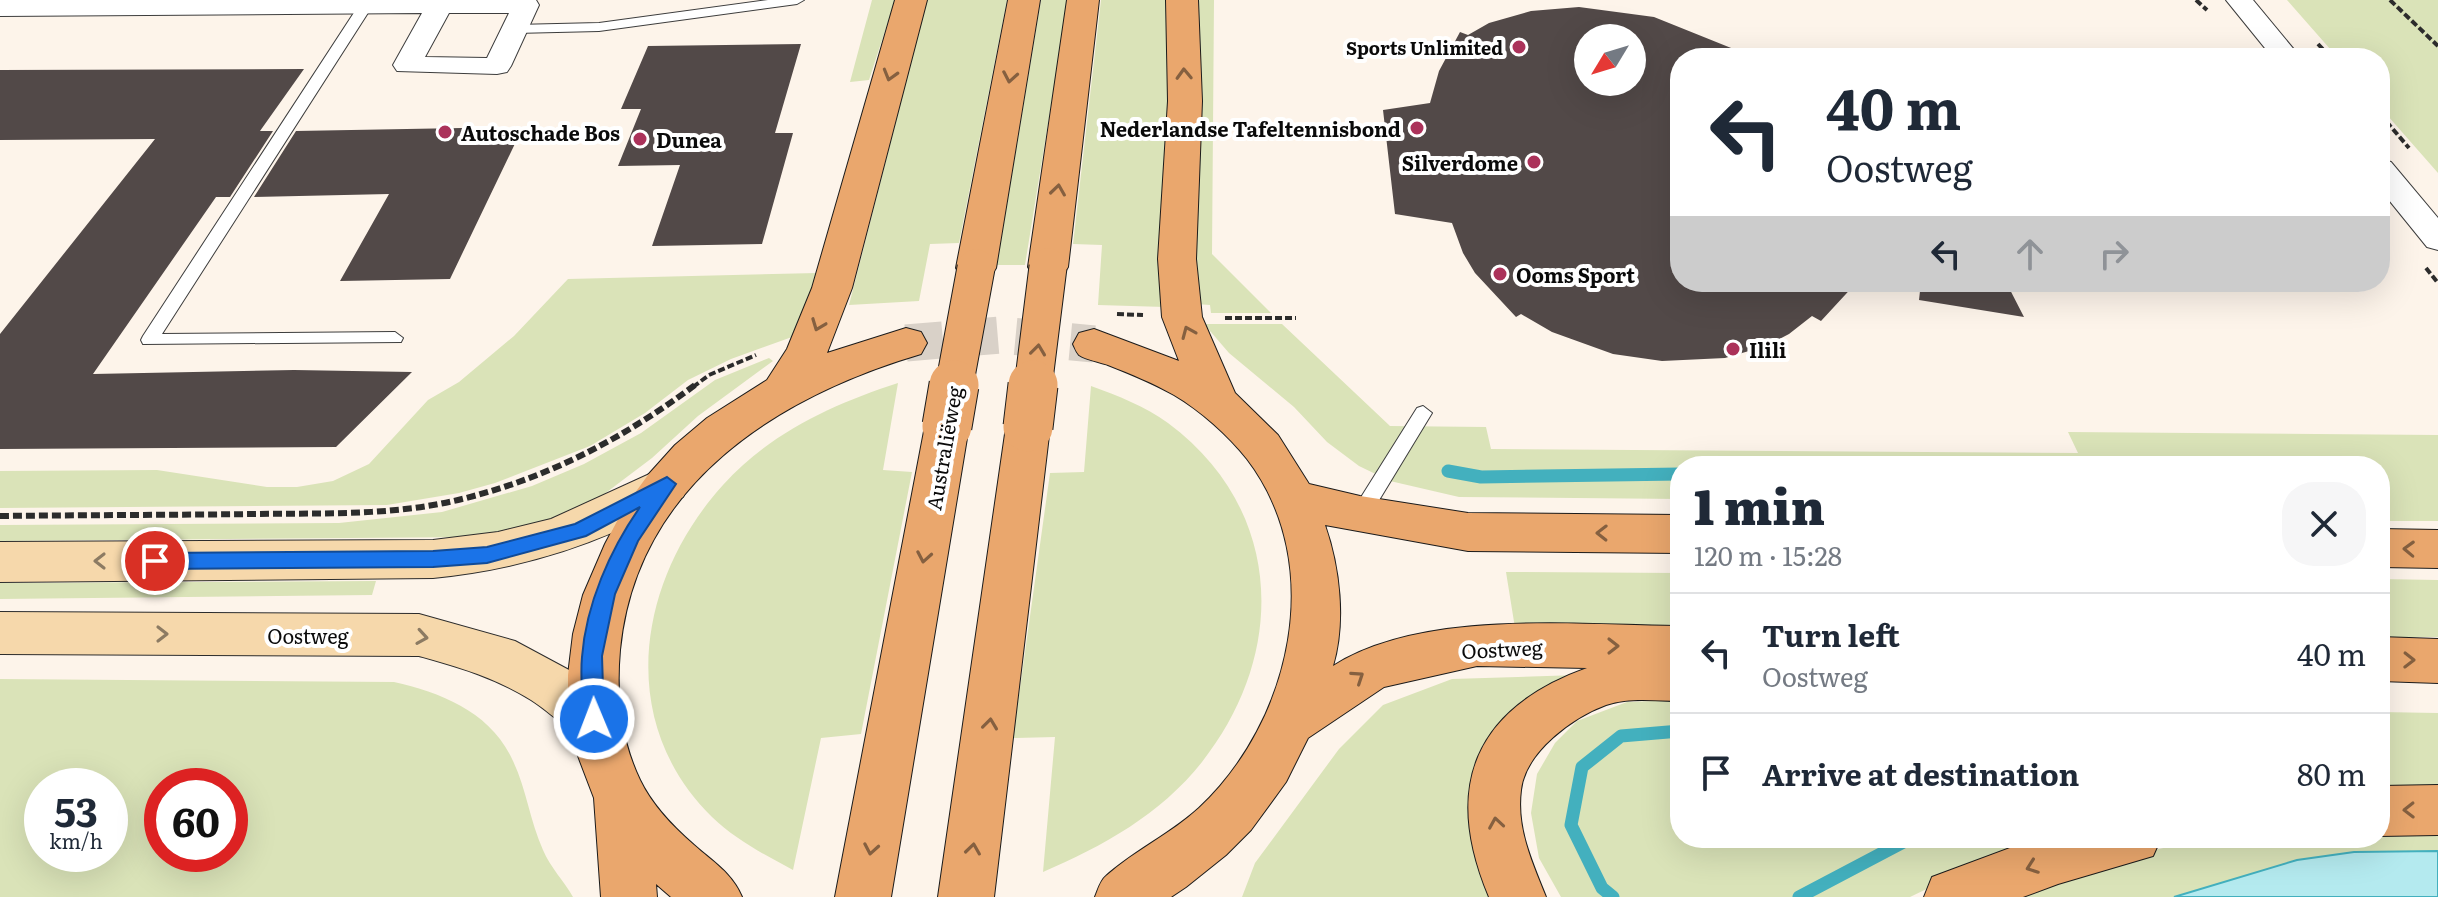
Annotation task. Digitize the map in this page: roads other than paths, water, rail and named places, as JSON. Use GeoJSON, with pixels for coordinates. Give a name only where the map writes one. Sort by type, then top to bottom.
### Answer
{"type":"FeatureCollection","features":[{"type":"Feature","properties":{"kind":"main road"},"geometry":{"type":"LineString","coordinates":[[783,389],[816,331],[832,288],[911,0]]}},
{"type":"Feature","properties":{"kind":"main road","name":"Australiëweg"},"geometry":{"type":"LineString","coordinates":[[863,897],[1024,0]]}},
{"type":"Feature","properties":{"kind":"main road"},"geometry":{"type":"LineString","coordinates":[[966,897],[1083,0]]}},
{"type":"Feature","properties":{"kind":"main road"},"geometry":{"type":"LineString","coordinates":[[1182,0],[1185,101],[1177,259],[1182,317],[1218,404]]}},
{"type":"Feature","properties":{"kind":"main road"},"geometry":{"type":"LineString","coordinates":[[1103,329],[1218,404],[1262,447],[1295,499],[1315,567],[1315,642],[1293,720],[1266,768],[1188,875],[1123,897]]}},
{"type":"Feature","properties":{"kind":"main road"},"geometry":{"type":"LineString","coordinates":[[629,897],[621,798],[594,719],[592,656],[605,594],[630,537],[667,484],[721,431],[783,389],[837,364],[906,343]]}},
{"type":"Feature","properties":{"kind":"main road"},"geometry":{"type":"LineString","coordinates":[[0,562],[433,559],[487,555],[580,530],[667,484]]}},
{"type":"Feature","properties":{"kind":"main road"},"geometry":{"type":"LineString","coordinates":[[1295,499],[1360,515],[1468,532],[1670,534]]}},
{"type":"Feature","properties":{"kind":"main road"},"geometry":{"type":"LineString","coordinates":[[2390,548],[2438,549]]}},
{"type":"Feature","properties":{"kind":"main road","name":"Oostweg"},"geometry":{"type":"LineString","coordinates":[[0,633],[419,635],[497,656],[551,686],[594,719]]}},
{"type":"Feature","properties":{"kind":"main road","name":"Oostweg"},"geometry":{"type":"LineString","coordinates":[[1293,720],[1372,668],[1477,645],[1670,647]]}},
{"type":"Feature","properties":{"kind":"main road"},"geometry":{"type":"LineString","coordinates":[[2390,659],[2438,661]]}},
{"type":"Feature","properties":{"kind":"main road"},"geometry":{"type":"LineString","coordinates":[[1518,897],[1497,834],[1493,803],[1498,772],[1524,731],[1582,692],[1624,679],[1670,679]]}},
{"type":"Feature","properties":{"kind":"main road"},"geometry":{"type":"LineString","coordinates":[[621,798],[660,852],[714,897]]}},
{"type":"Feature","properties":{"kind":"main road"},"geometry":{"type":"LineString","coordinates":[[2390,811],[2438,810]]}},
{"type":"Feature","properties":{"kind":"main road"},"geometry":{"type":"LineString","coordinates":[[1952,897],[2058,857],[2094,848]]}},
{"type":"Feature","properties":{"kind":"street"},"geometry":{"type":"LineString","coordinates":[[2239,0],[2279,48]]}},
{"type":"Feature","properties":{"kind":"street"},"geometry":{"type":"LineString","coordinates":[[0,8],[401,3],[526,5],[497,66],[407,65],[439,6]]}},
{"type":"Feature","properties":{"kind":"street"},"geometry":{"type":"LineString","coordinates":[[2390,181],[2438,239]]}},
{"type":"Feature","properties":{"kind":"lane"},"geometry":{"type":"LineString","coordinates":[[515,29],[599,27],[797,0]]}},
{"type":"Feature","properties":{"kind":"lane"},"geometry":{"type":"LineString","coordinates":[[366,5],[149,340],[395,338]]}},
{"type":"Feature","properties":{"kind":"lane"},"geometry":{"type":"LineString","coordinates":[[1360,515],[1423,413]]}},
{"type":"Feature","properties":{"kind":"water"},"geometry":{"type":"Polygon","coordinates":[[[2438,851],[2438,897],[2174,897],[2297,860],[2354,852],[2438,851]]]}},
{"type":"Feature","properties":{"kind":"waterway"},"geometry":{"type":"LineString","coordinates":[[1448,471],[1481,477],[1670,474]]}},
{"type":"Feature","properties":{"kind":"waterway"},"geometry":{"type":"LineString","coordinates":[[1613,897],[1602,888],[1571,825],[1582,767],[1621,736],[1670,732]]}},
{"type":"Feature","properties":{"kind":"waterway"},"geometry":{"type":"LineString","coordinates":[[1799,897],[1892,848]]}},
{"type":"Feature","properties":{"kind":"tunnel"},"geometry":{"type":"LineString","coordinates":[[906,343],[1000,335],[1094,344]]}},
{"type":"Feature","properties":{"kind":"place","name":"Sports Unlimited"},"geometry":{"type":"Point","coordinates":[1519,47]}},
{"type":"Feature","properties":{"kind":"place","name":"Nederlandse Tafeltennisbond"},"geometry":{"type":"Point","coordinates":[1417,128]}},
{"type":"Feature","properties":{"kind":"place","name":"Autoschade Bos"},"geometry":{"type":"Point","coordinates":[445,132]}},
{"type":"Feature","properties":{"kind":"place","name":"Dunea"},"geometry":{"type":"Point","coordinates":[640,139]}},
{"type":"Feature","properties":{"kind":"place","name":"Silverdome"},"geometry":{"type":"Point","coordinates":[1534,162]}},
{"type":"Feature","properties":{"kind":"place","name":"Ooms Sport"},"geometry":{"type":"Point","coordinates":[1500,274]}},
{"type":"Feature","properties":{"kind":"place","name":"Ilili"},"geometry":{"type":"Point","coordinates":[1733,349]}}]}
